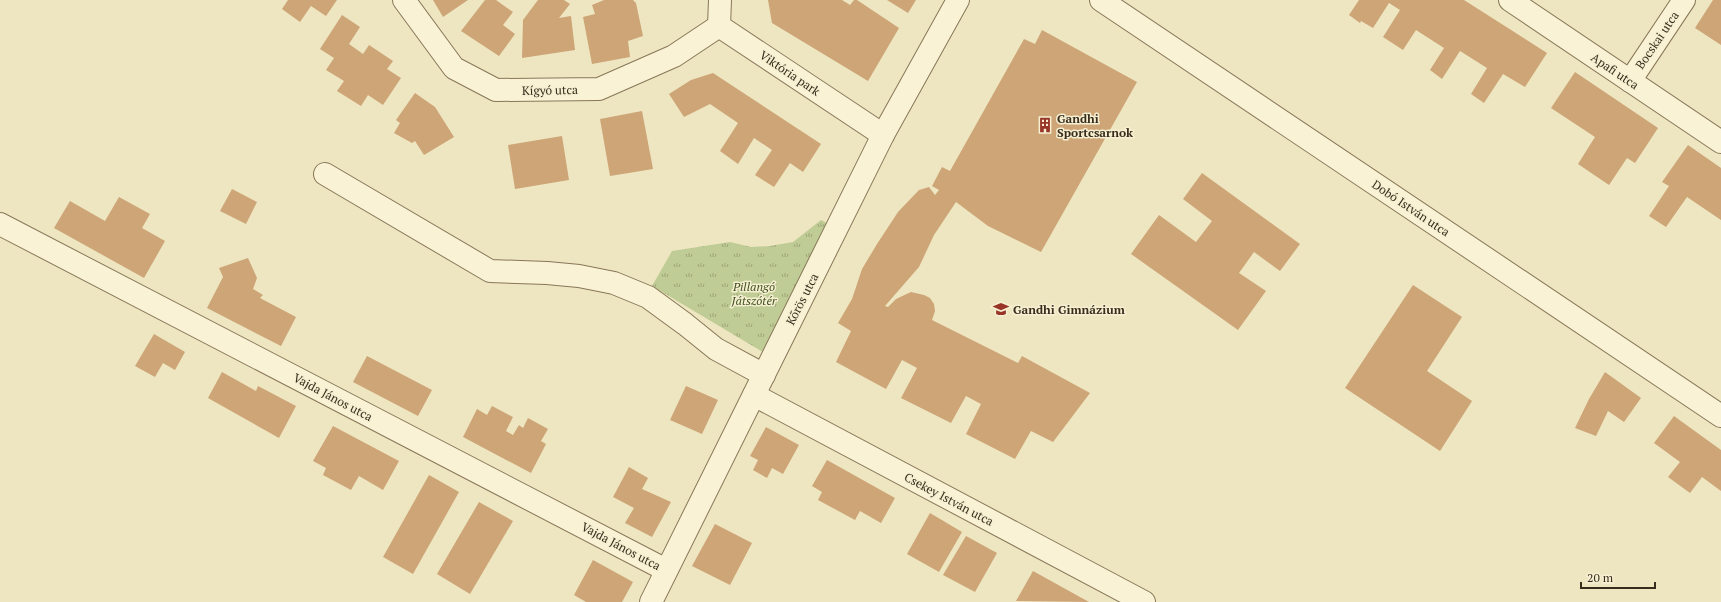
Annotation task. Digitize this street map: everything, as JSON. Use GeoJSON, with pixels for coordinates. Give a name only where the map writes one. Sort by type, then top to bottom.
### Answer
{"type":"FeatureCollection","features":[{"type":"Feature","properties":{"kind":"street","name":"Kígyó utca"},"geometry":{"type":"LineString","coordinates":[[404,0],[454,68],[496,90],[599,89],[674,56],[719,26]]}},
{"type":"Feature","properties":{"kind":"street"},"geometry":{"type":"LineString","coordinates":[[719,26],[720,0]]}},
{"type":"Feature","properties":{"kind":"street","name":"Kőrös utca"},"geometry":{"type":"LineString","coordinates":[[651,602],[883,136],[958,0]]}},
{"type":"Feature","properties":{"kind":"street","name":"Dobó István utca"},"geometry":{"type":"LineString","coordinates":[[1101,0],[1721,416]]}},
{"type":"Feature","properties":{"kind":"street","name":"Apafi utca"},"geometry":{"type":"LineString","coordinates":[[1510,0],[1721,142]]}},
{"type":"Feature","properties":{"kind":"street","name":"Bocskai utca"},"geometry":{"type":"LineString","coordinates":[[1630,80],[1684,0]]}},
{"type":"Feature","properties":{"kind":"street","name":"Viktória park"},"geometry":{"type":"LineString","coordinates":[[719,26],[883,136]]}},
{"type":"Feature","properties":{"kind":"street"},"geometry":{"type":"LineString","coordinates":[[325,174],[490,271],[547,273],[579,276],[614,283],[648,297],[716,349],[764,375]]}},
{"type":"Feature","properties":{"kind":"street","name":"Vajda János utca"},"geometry":{"type":"LineString","coordinates":[[0,224],[666,570]]}},
{"type":"Feature","properties":{"kind":"street","name":"Csekey István utca"},"geometry":{"type":"LineString","coordinates":[[754,395],[1144,602]]}},
{"type":"Feature","properties":{"kind":"green space","name":"Pillangó Játszótér"},"geometry":{"type":"Polygon","coordinates":[[[821,220],[837,228],[773,358],[652,286],[672,251],[730,242],[751,247],[770,246],[793,242],[821,220]]]}},
{"type":"Feature","properties":{"kind":"building"},"geometry":{"type":"Polygon","coordinates":[[[288,0],[337,0],[326,16],[311,6],[300,22],[282,9],[288,0]]]}},
{"type":"Feature","properties":{"kind":"building"},"geometry":{"type":"Polygon","coordinates":[[[433,0],[468,0],[443,17],[433,0]]]}},
{"type":"Feature","properties":{"kind":"building"},"geometry":{"type":"Polygon","coordinates":[[[485,0],[496,0],[513,12],[503,25],[515,34],[499,56],[461,31],[485,0]]]}},
{"type":"Feature","properties":{"kind":"building"},"geometry":{"type":"Polygon","coordinates":[[[538,0],[564,0],[570,4],[559,18],[571,16],[575,50],[522,58],[523,20],[538,0]]]}},
{"type":"Feature","properties":{"kind":"building"},"geometry":{"type":"Polygon","coordinates":[[[604,0],[633,0],[636,3],[643,36],[628,41],[630,57],[592,64],[583,17],[595,14],[592,5],[604,0]]]}},
{"type":"Feature","properties":{"kind":"building"},"geometry":{"type":"Polygon","coordinates":[[[768,0],[842,0],[850,5],[854,0],[857,0],[899,28],[868,81],[772,23],[768,0]]]}},
{"type":"Feature","properties":{"kind":"building"},"geometry":{"type":"Polygon","coordinates":[[[887,0],[916,0],[908,13],[887,0]]]}},
{"type":"Feature","properties":{"kind":"building"},"geometry":{"type":"Polygon","coordinates":[[[1359,0],[1464,0],[1547,53],[1525,87],[1503,74],[1484,103],[1471,94],[1487,68],[1460,51],[1442,79],[1430,70],[1444,48],[1416,30],[1403,50],[1383,37],[1400,10],[1389,3],[1373,28],[1361,21],[1360,23],[1349,15],[1359,0]]]}},
{"type":"Feature","properties":{"kind":"building"},"geometry":{"type":"Polygon","coordinates":[[[1713,0],[1721,0],[1721,45],[1695,28],[1713,0]]]}},
{"type":"Feature","properties":{"kind":"building"},"geometry":{"type":"Polygon","coordinates":[[[342,15],[360,27],[349,44],[363,54],[369,45],[393,61],[387,69],[401,78],[383,105],[368,95],[361,106],[337,91],[344,81],[326,70],[334,58],[320,49],[342,15]]]}},
{"type":"Feature","properties":{"kind":"building"},"geometry":{"type":"Polygon","coordinates":[[[1042,30],[1137,82],[1041,252],[988,226],[956,202],[934,235],[919,267],[885,306],[888,307],[896,299],[911,292],[924,295],[930,298],[934,304],[935,311],[932,320],[1018,363],[1022,356],[1090,393],[1053,442],[1031,431],[1015,459],[966,434],[981,404],[966,396],[951,423],[901,398],[917,368],[902,360],[886,389],[836,362],[851,331],[838,323],[852,299],[862,269],[898,212],[919,190],[929,187],[935,195],[939,190],[932,186],[942,167],[950,171],[1024,39],[1035,44],[1042,30]]]}},
{"type":"Feature","properties":{"kind":"building"},"geometry":{"type":"Polygon","coordinates":[[[1575,72],[1658,128],[1635,163],[1627,158],[1609,185],[1578,164],[1595,137],[1551,108],[1575,72]]]}},
{"type":"Feature","properties":{"kind":"building"},"geometry":{"type":"Polygon","coordinates":[[[713,73],[821,144],[803,172],[790,163],[774,187],[755,175],[772,150],[754,138],[738,164],[720,151],[738,123],[710,104],[684,117],[669,94],[691,80],[713,73]]]}},
{"type":"Feature","properties":{"kind":"building"},"geometry":{"type":"Polygon","coordinates":[[[415,93],[435,107],[454,137],[424,155],[415,141],[412,143],[394,133],[400,123],[396,120],[415,93]]]}},
{"type":"Feature","properties":{"kind":"building"},"geometry":{"type":"Polygon","coordinates":[[[642,111],[653,169],[610,176],[600,119],[642,111]]]}},
{"type":"Feature","properties":{"kind":"building"},"geometry":{"type":"Polygon","coordinates":[[[562,136],[569,180],[515,189],[508,145],[562,136]]]}},
{"type":"Feature","properties":{"kind":"building"},"geometry":{"type":"Polygon","coordinates":[[[1688,145],[1721,168],[1721,220],[1687,197],[1666,227],[1649,216],[1669,186],[1662,182],[1688,145]]]}},
{"type":"Feature","properties":{"kind":"building"},"geometry":{"type":"Polygon","coordinates":[[[1202,173],[1300,244],[1280,271],[1254,252],[1239,273],[1266,291],[1238,330],[1131,254],[1159,215],[1196,242],[1212,221],[1183,199],[1202,173]]]}},
{"type":"Feature","properties":{"kind":"building"},"geometry":{"type":"Polygon","coordinates":[[[232,189],[257,202],[246,224],[220,211],[232,189]]]}},
{"type":"Feature","properties":{"kind":"building"},"geometry":{"type":"Polygon","coordinates":[[[119,197],[150,214],[142,228],[165,241],[144,278],[54,228],[70,201],[105,221],[119,197]]]}},
{"type":"Feature","properties":{"kind":"building"},"geometry":{"type":"Polygon","coordinates":[[[248,258],[257,278],[253,289],[263,295],[260,298],[296,317],[281,346],[207,308],[223,277],[219,268],[248,258]]]}},
{"type":"Feature","properties":{"kind":"building"},"geometry":{"type":"Polygon","coordinates":[[[1413,285],[1462,317],[1427,371],[1472,401],[1440,451],[1345,388],[1413,285]]]}},
{"type":"Feature","properties":{"kind":"building"},"geometry":{"type":"Polygon","coordinates":[[[154,334],[185,352],[175,370],[163,363],[155,377],[135,366],[154,334]]]}},
{"type":"Feature","properties":{"kind":"building"},"geometry":{"type":"Polygon","coordinates":[[[367,356],[432,390],[418,416],[353,382],[367,356]]]}},
{"type":"Feature","properties":{"kind":"building"},"geometry":{"type":"Polygon","coordinates":[[[222,372],[256,391],[258,386],[296,406],[279,438],[208,398],[222,372]]]}},
{"type":"Feature","properties":{"kind":"building"},"geometry":{"type":"Polygon","coordinates":[[[1605,372],[1641,398],[1624,422],[1608,411],[1596,436],[1575,428],[1589,399],[1605,372]]]}},
{"type":"Feature","properties":{"kind":"building"},"geometry":{"type":"Polygon","coordinates":[[[686,386],[718,400],[702,434],[670,420],[686,386]]]}},
{"type":"Feature","properties":{"kind":"building"},"geometry":{"type":"Polygon","coordinates":[[[492,406],[513,417],[506,431],[513,435],[519,425],[523,428],[528,418],[548,429],[541,441],[546,444],[531,473],[463,437],[477,409],[487,415],[492,406]]]}},
{"type":"Feature","properties":{"kind":"building"},"geometry":{"type":"Polygon","coordinates":[[[1674,416],[1721,450],[1721,491],[1702,477],[1690,493],[1668,477],[1680,462],[1654,443],[1674,416]]]}},
{"type":"Feature","properties":{"kind":"building"},"geometry":{"type":"Polygon","coordinates":[[[333,426],[399,461],[383,490],[359,476],[351,490],[323,475],[326,468],[313,461],[333,426]]]}},
{"type":"Feature","properties":{"kind":"building"},"geometry":{"type":"Polygon","coordinates":[[[766,427],[799,445],[783,474],[772,468],[767,478],[753,470],[758,460],[750,456],[766,427]]]}},
{"type":"Feature","properties":{"kind":"building"},"geometry":{"type":"Polygon","coordinates":[[[827,460],[895,498],[881,523],[860,511],[855,520],[818,500],[822,492],[812,486],[827,460]]]}},
{"type":"Feature","properties":{"kind":"building"},"geometry":{"type":"Polygon","coordinates":[[[629,467],[648,478],[642,489],[671,502],[652,537],[625,523],[634,508],[613,497],[629,467]]]}},
{"type":"Feature","properties":{"kind":"building"},"geometry":{"type":"Polygon","coordinates":[[[429,475],[459,492],[413,574],[383,557],[429,475]]]}},
{"type":"Feature","properties":{"kind":"building"},"geometry":{"type":"Polygon","coordinates":[[[479,502],[513,521],[470,594],[437,574],[479,502]]]}},
{"type":"Feature","properties":{"kind":"building"},"geometry":{"type":"Polygon","coordinates":[[[930,513],[962,532],[939,572],[907,554],[930,513]]]}},
{"type":"Feature","properties":{"kind":"building"},"geometry":{"type":"Polygon","coordinates":[[[715,524],[752,543],[730,585],[692,566],[715,524]]]}},
{"type":"Feature","properties":{"kind":"building"},"geometry":{"type":"Polygon","coordinates":[[[966,536],[997,553],[975,592],[943,575],[966,536]]]}},
{"type":"Feature","properties":{"kind":"building"},"geometry":{"type":"Polygon","coordinates":[[[593,560],[633,582],[622,602],[586,602],[574,595],[593,560]]]}},
{"type":"Feature","properties":{"kind":"building"},"geometry":{"type":"Polygon","coordinates":[[[1033,571],[1089,602],[1016,601],[1033,571]]]}},
{"type":"Feature","properties":{"kind":"place","name":"Gandhi Sportcsarnok"},"geometry":{"type":"Point","coordinates":[1045,125]}},
{"type":"Feature","properties":{"kind":"place","name":"Gandhi Gimnázium"},"geometry":{"type":"Point","coordinates":[1001,309]}}]}
